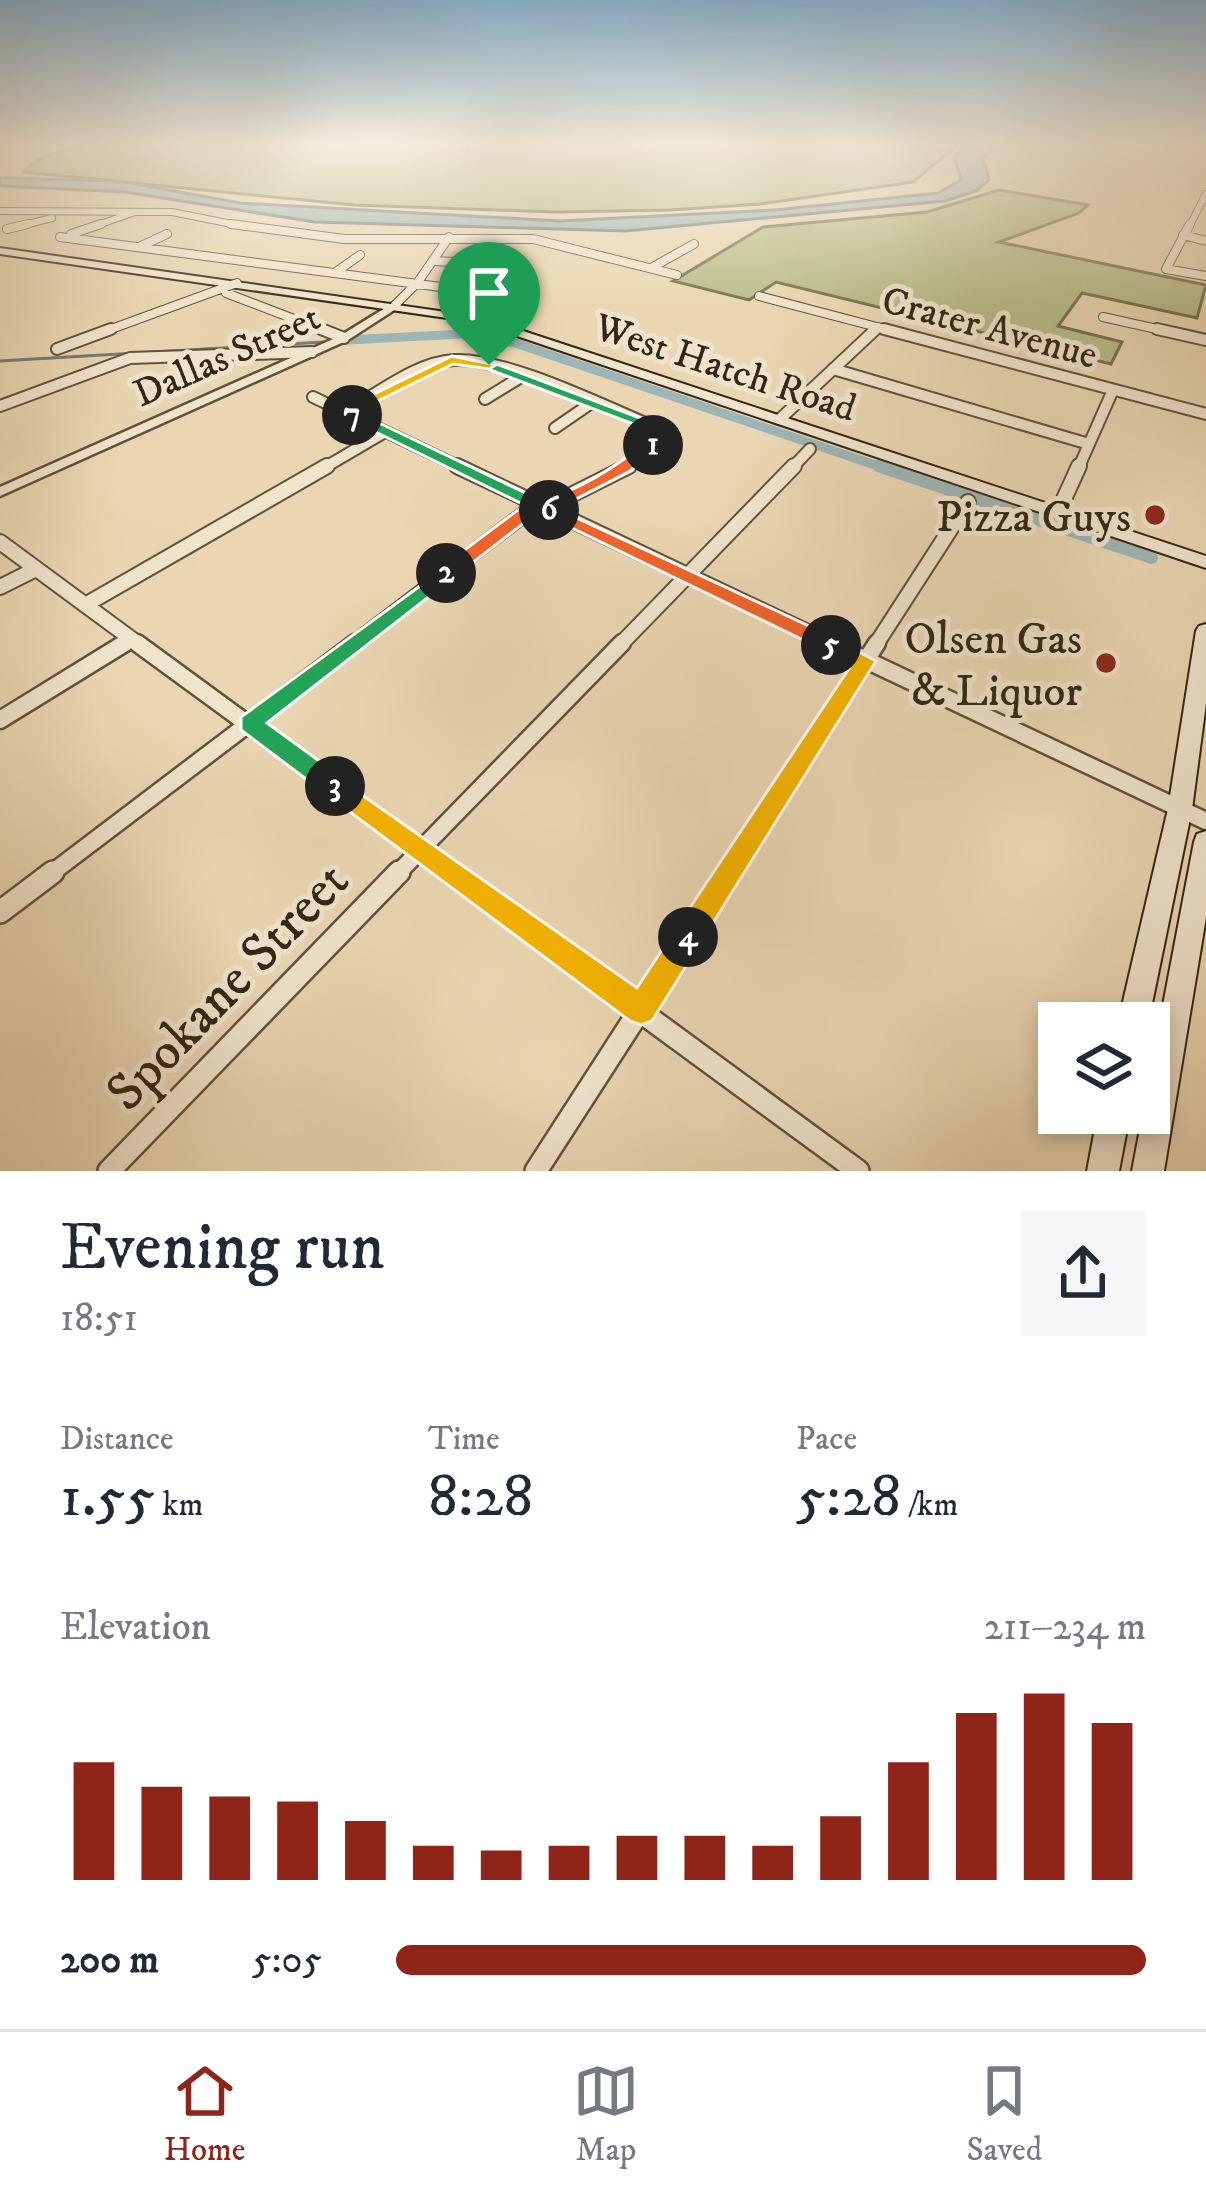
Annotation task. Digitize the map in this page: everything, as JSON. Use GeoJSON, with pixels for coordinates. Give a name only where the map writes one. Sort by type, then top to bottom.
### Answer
{"type":"FeatureCollection","features":[{"type":"Feature","properties":{"kind":"main road","name":"West Hatch Road"},"geometry":{"type":"LineString","coordinates":[[0,250],[477,319],[1206,562]]}},
{"type":"Feature","properties":{"kind":"main road"},"geometry":{"type":"LineString","coordinates":[[1138,1002],[1180,809],[1206,632]]}},
{"type":"Feature","properties":{"kind":"main road"},"geometry":{"type":"LineString","coordinates":[[1170,1030],[1206,842]]}},
{"type":"Feature","properties":{"kind":"main road"},"geometry":{"type":"LineString","coordinates":[[1141,987],[1144,1002]]}},
{"type":"Feature","properties":{"kind":"main road"},"geometry":{"type":"LineString","coordinates":[[1103,1171],[1110,1134]]}},
{"type":"Feature","properties":{"kind":"main road"},"geometry":{"type":"LineString","coordinates":[[1148,1171],[1152,1134]]}},
{"type":"Feature","properties":{"kind":"street"},"geometry":{"type":"LineString","coordinates":[[1203,199],[1166,268],[1206,276]]}},
{"type":"Feature","properties":{"kind":"street"},"geometry":{"type":"LineString","coordinates":[[7,229],[74,211]]}},
{"type":"Feature","properties":{"kind":"street"},"geometry":{"type":"LineString","coordinates":[[137,211],[60,237],[494,294]]}},
{"type":"Feature","properties":{"kind":"street"},"geometry":{"type":"LineString","coordinates":[[0,212],[172,212],[344,239],[532,239],[677,275]]}},
{"type":"Feature","properties":{"kind":"street"},"geometry":{"type":"LineString","coordinates":[[139,247],[167,234]]}},
{"type":"Feature","properties":{"kind":"street"},"geometry":{"type":"LineString","coordinates":[[1183,236],[1206,240]]}},
{"type":"Feature","properties":{"kind":"street","name":"Dallas Street"},"geometry":{"type":"LineString","coordinates":[[0,492],[344,338],[394,305],[418,282],[448,237]]}},
{"type":"Feature","properties":{"kind":"street"},"geometry":{"type":"LineString","coordinates":[[592,252],[609,244]]}},
{"type":"Feature","properties":{"kind":"street"},"geometry":{"type":"LineString","coordinates":[[651,268],[694,244]]}},
{"type":"Feature","properties":{"kind":"street"},"geometry":{"type":"LineString","coordinates":[[336,272],[360,255]]}},
{"type":"Feature","properties":{"kind":"street"},"geometry":{"type":"LineString","coordinates":[[433,261],[516,265]]}},
{"type":"Feature","properties":{"kind":"street"},"geometry":{"type":"LineString","coordinates":[[57,349],[237,283]]}},
{"type":"Feature","properties":{"kind":"street"},"geometry":{"type":"LineString","coordinates":[[226,293],[344,338]]}},
{"type":"Feature","properties":{"kind":"street","name":"Crater Avenue"},"geometry":{"type":"LineString","coordinates":[[759,296],[1206,414]]}},
{"type":"Feature","properties":{"kind":"street"},"geometry":{"type":"LineString","coordinates":[[1103,317],[1206,340]]}},
{"type":"Feature","properties":{"kind":"street"},"geometry":{"type":"LineString","coordinates":[[780,419],[878,327]]}},
{"type":"Feature","properties":{"kind":"street"},"geometry":{"type":"LineString","coordinates":[[0,406],[101,367],[174,353],[312,352]]}},
{"type":"Feature","properties":{"kind":"street"},"geometry":{"type":"LineString","coordinates":[[0,912],[540,507],[624,468],[659,441],[664,430],[499,368],[452,360],[346,411]]}},
{"type":"Feature","properties":{"kind":"street"},"geometry":{"type":"LineString","coordinates":[[833,369],[1089,444]]}},
{"type":"Feature","properties":{"kind":"street"},"geometry":{"type":"LineString","coordinates":[[485,399],[520,377]]}},
{"type":"Feature","properties":{"kind":"street"},"geometry":{"type":"LineString","coordinates":[[1059,510],[1113,390]]}},
{"type":"Feature","properties":{"kind":"street"},"geometry":{"type":"LineString","coordinates":[[313,397],[1206,821]]}},
{"type":"Feature","properties":{"kind":"street"},"geometry":{"type":"LineString","coordinates":[[555,428],[590,404]]}},
{"type":"Feature","properties":{"kind":"street"},"geometry":{"type":"LineString","coordinates":[[85,605],[386,432]]}},
{"type":"Feature","properties":{"kind":"street","name":"Spokane Street"},"geometry":{"type":"LineString","coordinates":[[109,1171],[810,449]]}},
{"type":"Feature","properties":{"kind":"street"},"geometry":{"type":"LineString","coordinates":[[536,1171],[968,502]]}},
{"type":"Feature","properties":{"kind":"street"},"geometry":{"type":"LineString","coordinates":[[0,542],[858,1171]]}},
{"type":"Feature","properties":{"kind":"street"},"geometry":{"type":"LineString","coordinates":[[0,587],[36,569]]}},
{"type":"Feature","properties":{"kind":"street"},"geometry":{"type":"LineString","coordinates":[[0,720],[131,639]]}},
{"type":"Feature","properties":{"kind":"green space"},"geometry":{"type":"Polygon","coordinates":[[[290,199],[797,199],[670,210],[556,212],[290,199]]]}},
{"type":"Feature","properties":{"kind":"green space"},"geometry":{"type":"Polygon","coordinates":[[[971,199],[1050,199],[1088,205],[1079,213],[999,242],[1206,285],[1197,318],[1082,293],[1058,326],[1122,342],[1111,364],[776,282],[749,300],[673,281],[763,227],[927,212],[971,199]]]}},
{"type":"Feature","properties":{"kind":"water"},"geometry":{"type":"Polygon","coordinates":[[[167,199],[560,221],[775,210],[884,199],[952,199],[625,231],[315,222],[167,199]]]}},
{"type":"Feature","properties":{"kind":"waterway"},"geometry":{"type":"LineString","coordinates":[[347,340],[463,334],[515,343],[887,469]]}},
{"type":"Feature","properties":{"kind":"waterway"},"geometry":{"type":"LineString","coordinates":[[0,361],[324,342]]}},
{"type":"Feature","properties":{"kind":"waterway"},"geometry":{"type":"LineString","coordinates":[[878,466],[1152,558]]}},
{"type":"Feature","properties":{"kind":"place","name":"Pizza Guys"},"geometry":{"type":"Point","coordinates":[1155,515]}},
{"type":"Feature","properties":{"kind":"place","name":"Olsen Gas & Liquor"},"geometry":{"type":"Point","coordinates":[1106,663]}},
{"type":"Feature","properties":{"kind":"route"},"geometry":{"type":"LineString","coordinates":[[489,365],[452,360],[346,411],[536,505],[865,661],[641,1010],[250,723],[536,505],[545,508],[624,468],[659,441],[664,430],[489,365]]}}]}
